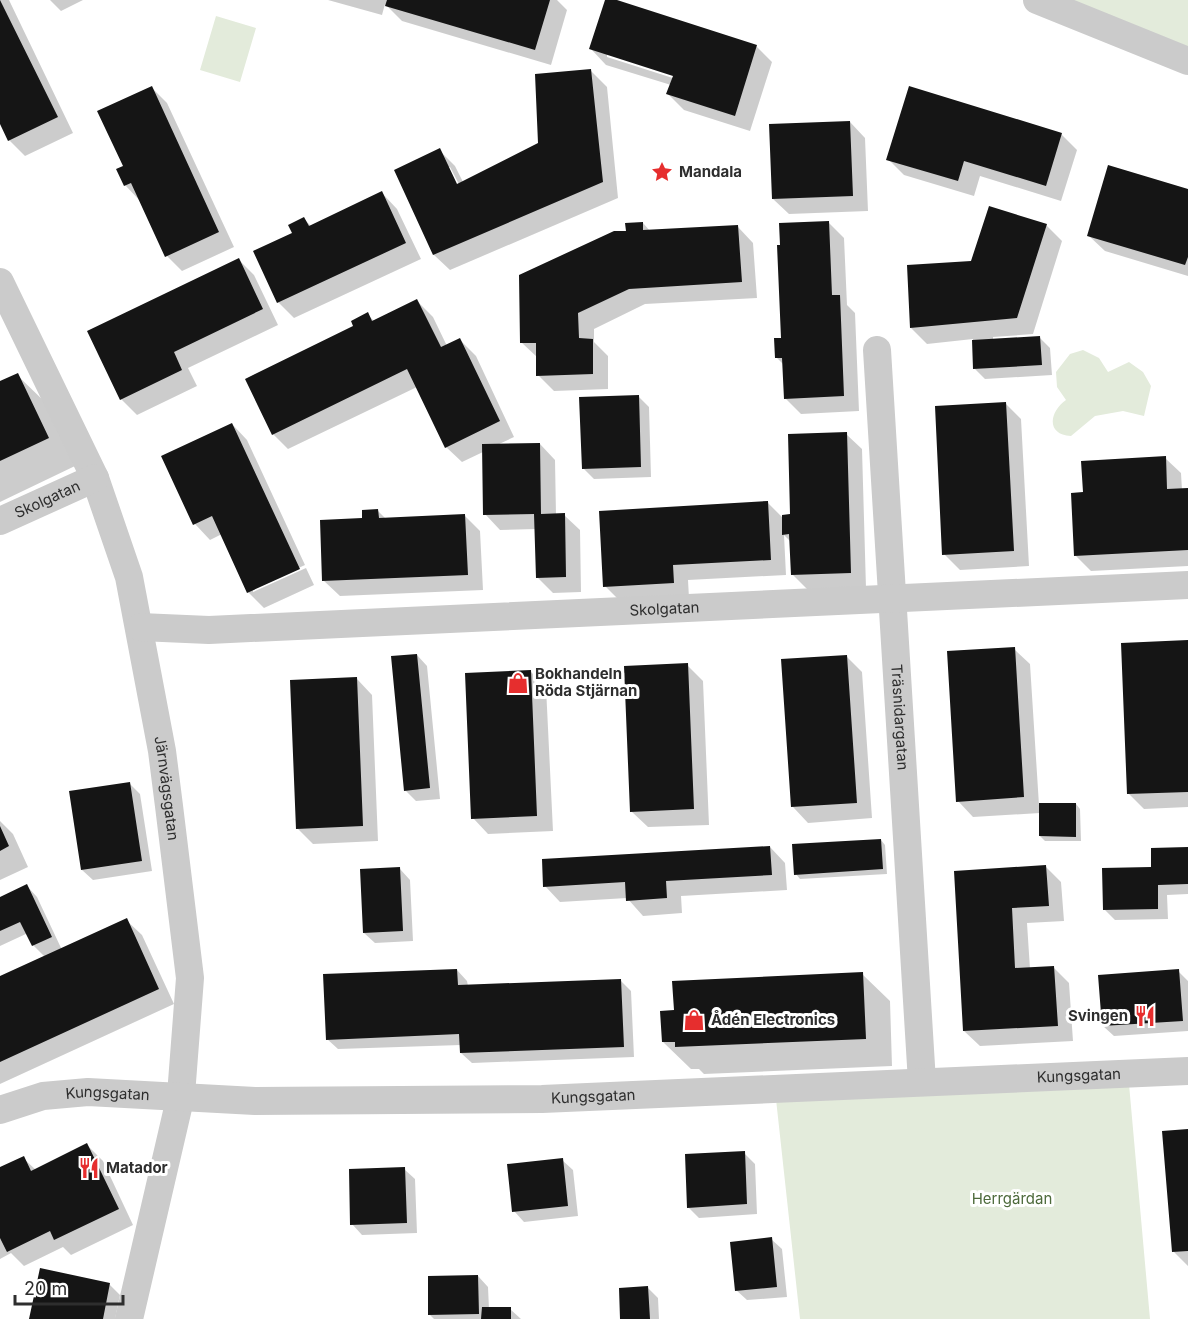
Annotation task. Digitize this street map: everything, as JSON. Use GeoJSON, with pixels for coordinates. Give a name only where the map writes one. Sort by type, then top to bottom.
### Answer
{"type":"FeatureCollection","features":[{"type":"Feature","properties":{"kind":"street"},"geometry":{"type":"LineString","coordinates":[[1037,0],[1188,61]]}},
{"type":"Feature","properties":{"kind":"street","name":"Järnvägsgatan"},"geometry":{"type":"LineString","coordinates":[[0,282],[95,478],[129,578],[162,751],[190,978],[181,1095],[129,1319]]}},
{"type":"Feature","properties":{"kind":"street","name":"Träsnidargatan"},"geometry":{"type":"LineString","coordinates":[[877,350],[922,1082]]}},
{"type":"Feature","properties":{"kind":"street","name":"Skolgatan"},"geometry":{"type":"LineString","coordinates":[[0,521],[95,478]]}},
{"type":"Feature","properties":{"kind":"street","name":"Skolgatan"},"geometry":{"type":"LineString","coordinates":[[140,627],[209,630],[1188,585]]}},
{"type":"Feature","properties":{"kind":"street","name":"Kungsgatan"},"geometry":{"type":"LineString","coordinates":[[0,1110],[43,1096],[88,1092],[181,1095],[255,1101],[542,1099],[1188,1071]]}},
{"type":"Feature","properties":{"kind":"green space"},"geometry":{"type":"Polygon","coordinates":[[[1037,0],[1188,0],[1188,61],[1037,0]]]}},
{"type":"Feature","properties":{"kind":"green space"},"geometry":{"type":"Polygon","coordinates":[[[216,16],[256,28],[240,82],[200,70],[216,16]]]}},
{"type":"Feature","properties":{"kind":"green space"},"geometry":{"type":"Polygon","coordinates":[[[1083,350],[1099,358],[1108,372],[1129,362],[1143,372],[1151,386],[1144,416],[1123,411],[1095,416],[1071,436],[1057,432],[1053,422],[1054,416],[1066,400],[1057,387],[1056,372],[1070,354],[1083,350]]]}},
{"type":"Feature","properties":{"kind":"green space","name":"Herrgärdan"},"geometry":{"type":"Polygon","coordinates":[[[1128,1073],[1150,1319],[800,1319],[775,1090],[1128,1073]]]}},
{"type":"Feature","properties":{"kind":"building"},"geometry":{"type":"Polygon","coordinates":[[[0,0],[58,117],[8,141],[0,124],[0,0]]]}},
{"type":"Feature","properties":{"kind":"building"},"geometry":{"type":"Polygon","coordinates":[[[387,0],[550,0],[535,50],[385,6],[387,0]]]}},
{"type":"Feature","properties":{"kind":"building"},"geometry":{"type":"Polygon","coordinates":[[[605,0],[617,0],[757,45],[735,116],[666,94],[673,76],[589,49],[605,0]]]}},
{"type":"Feature","properties":{"kind":"building"},"geometry":{"type":"Polygon","coordinates":[[[591,69],[603,182],[433,255],[394,170],[440,148],[457,184],[538,143],[535,74],[591,69]]]}},
{"type":"Feature","properties":{"kind":"building"},"geometry":{"type":"Polygon","coordinates":[[[152,86],[219,232],[165,257],[131,183],[124,186],[116,169],[123,166],[97,111],[152,86]]]}},
{"type":"Feature","properties":{"kind":"building"},"geometry":{"type":"Polygon","coordinates":[[[909,86],[1062,133],[1046,186],[964,161],[958,181],[886,160],[909,86]]]}},
{"type":"Feature","properties":{"kind":"building"},"geometry":{"type":"Polygon","coordinates":[[[850,121],[853,196],[772,199],[769,124],[850,121]]]}},
{"type":"Feature","properties":{"kind":"building"},"geometry":{"type":"Polygon","coordinates":[[[1108,165],[1188,189],[1188,257],[1185,265],[1087,236],[1108,165]]]}},
{"type":"Feature","properties":{"kind":"building"},"geometry":{"type":"Polygon","coordinates":[[[382,191],[406,243],[277,303],[253,251],[292,233],[288,225],[304,217],[309,226],[382,191]]]}},
{"type":"Feature","properties":{"kind":"building"},"geometry":{"type":"Polygon","coordinates":[[[989,206],[1047,224],[1017,318],[910,328],[907,265],[971,261],[989,206]]]}},
{"type":"Feature","properties":{"kind":"building"},"geometry":{"type":"Polygon","coordinates":[[[829,221],[832,295],[840,295],[844,396],[784,399],[782,358],[775,358],[774,338],[781,338],[777,245],[780,245],[779,223],[829,221]]]}},
{"type":"Feature","properties":{"kind":"building"},"geometry":{"type":"Polygon","coordinates":[[[643,222],[643,230],[738,225],[742,282],[629,289],[578,313],[579,338],[593,339],[593,374],[536,376],[536,343],[520,343],[519,275],[614,231],[626,231],[625,223],[643,222]]]}},
{"type":"Feature","properties":{"kind":"building"},"geometry":{"type":"Polygon","coordinates":[[[239,258],[263,309],[174,352],[182,370],[120,400],[87,331],[239,258]]]}},
{"type":"Feature","properties":{"kind":"building"},"geometry":{"type":"Polygon","coordinates":[[[417,299],[441,347],[460,338],[500,421],[445,448],[407,369],[272,435],[245,379],[353,326],[351,321],[368,312],[372,321],[417,299]]]}},
{"type":"Feature","properties":{"kind":"building"},"geometry":{"type":"Polygon","coordinates":[[[1040,336],[1042,365],[973,369],[972,340],[1040,336]]]}},
{"type":"Feature","properties":{"kind":"building"},"geometry":{"type":"Polygon","coordinates":[[[18,373],[49,438],[0,461],[0,381],[18,373]]]}},
{"type":"Feature","properties":{"kind":"building"},"geometry":{"type":"Polygon","coordinates":[[[639,395],[641,467],[582,469],[579,397],[639,395]]]}},
{"type":"Feature","properties":{"kind":"building"},"geometry":{"type":"Polygon","coordinates":[[[1006,402],[1014,551],[942,555],[935,406],[1006,402]]]}},
{"type":"Feature","properties":{"kind":"building"},"geometry":{"type":"Polygon","coordinates":[[[232,423],[300,569],[247,593],[212,516],[193,525],[161,456],[232,423]]]}},
{"type":"Feature","properties":{"kind":"building"},"geometry":{"type":"Polygon","coordinates":[[[847,432],[851,573],[791,575],[789,534],[782,535],[782,515],[790,514],[788,434],[847,432]]]}},
{"type":"Feature","properties":{"kind":"building"},"geometry":{"type":"Polygon","coordinates":[[[540,443],[541,514],[565,513],[566,577],[536,578],[534,514],[483,515],[482,444],[540,443]]]}},
{"type":"Feature","properties":{"kind":"building"},"geometry":{"type":"Polygon","coordinates":[[[1166,456],[1167,489],[1188,488],[1188,550],[1074,556],[1071,493],[1083,492],[1081,461],[1166,456]]]}},
{"type":"Feature","properties":{"kind":"building"},"geometry":{"type":"Polygon","coordinates":[[[768,501],[771,560],[673,565],[674,583],[603,587],[599,511],[768,501]]]}},
{"type":"Feature","properties":{"kind":"building"},"geometry":{"type":"Polygon","coordinates":[[[378,509],[379,518],[465,514],[468,575],[322,581],[320,520],[362,518],[362,510],[378,509]]]}},
{"type":"Feature","properties":{"kind":"building"},"geometry":{"type":"Polygon","coordinates":[[[1188,640],[1188,792],[1127,794],[1121,643],[1188,640]]]}},
{"type":"Feature","properties":{"kind":"building"},"geometry":{"type":"Polygon","coordinates":[[[1015,647],[1024,797],[956,802],[947,651],[1015,647]]]}},
{"type":"Feature","properties":{"kind":"building"},"geometry":{"type":"Polygon","coordinates":[[[417,654],[430,788],[404,791],[391,656],[417,654]]]}},
{"type":"Feature","properties":{"kind":"building"},"geometry":{"type":"Polygon","coordinates":[[[847,655],[857,803],[791,807],[781,659],[847,655]]]}},
{"type":"Feature","properties":{"kind":"building"},"geometry":{"type":"Polygon","coordinates":[[[688,663],[694,809],[630,812],[624,666],[688,663]]]}},
{"type":"Feature","properties":{"kind":"building"},"geometry":{"type":"Polygon","coordinates":[[[531,670],[537,816],[471,819],[465,673],[531,670]]]}},
{"type":"Feature","properties":{"kind":"building"},"geometry":{"type":"Polygon","coordinates":[[[357,677],[363,826],[296,829],[290,680],[357,677]]]}},
{"type":"Feature","properties":{"kind":"building"},"geometry":{"type":"Polygon","coordinates":[[[130,782],[142,861],[81,870],[69,791],[130,782]]]}},
{"type":"Feature","properties":{"kind":"building"},"geometry":{"type":"Polygon","coordinates":[[[1039,803],[1076,803],[1076,837],[1039,836],[1039,803]]]}},
{"type":"Feature","properties":{"kind":"building"},"geometry":{"type":"Polygon","coordinates":[[[0,826],[9,846],[0,851],[0,826]]]}},
{"type":"Feature","properties":{"kind":"building"},"geometry":{"type":"Polygon","coordinates":[[[881,839],[883,869],[794,875],[792,844],[881,839]]]}},
{"type":"Feature","properties":{"kind":"building"},"geometry":{"type":"Polygon","coordinates":[[[770,846],[772,875],[666,881],[667,898],[626,901],[625,882],[543,887],[542,859],[770,846]]]}},
{"type":"Feature","properties":{"kind":"building"},"geometry":{"type":"Polygon","coordinates":[[[1188,847],[1188,884],[1158,885],[1158,909],[1103,910],[1102,868],[1151,867],[1151,848],[1188,847]]]}},
{"type":"Feature","properties":{"kind":"building"},"geometry":{"type":"Polygon","coordinates":[[[1046,865],[1049,906],[1012,908],[1015,968],[1054,966],[1058,1026],[963,1031],[954,871],[1046,865]]]}},
{"type":"Feature","properties":{"kind":"building"},"geometry":{"type":"Polygon","coordinates":[[[400,867],[403,931],[363,933],[360,869],[400,867]]]}},
{"type":"Feature","properties":{"kind":"building"},"geometry":{"type":"Polygon","coordinates":[[[27,884],[52,937],[32,946],[20,922],[0,931],[0,897],[27,884]]]}},
{"type":"Feature","properties":{"kind":"building"},"geometry":{"type":"Polygon","coordinates":[[[127,918],[159,989],[0,1062],[0,976],[127,918]]]}},
{"type":"Feature","properties":{"kind":"building"},"geometry":{"type":"Polygon","coordinates":[[[457,969],[458,985],[621,979],[624,1047],[460,1053],[459,1034],[326,1040],[323,974],[457,969]]]}},
{"type":"Feature","properties":{"kind":"building"},"geometry":{"type":"Polygon","coordinates":[[[1179,969],[1183,1021],[1102,1026],[1098,975],[1179,969]]]}},
{"type":"Feature","properties":{"kind":"building"},"geometry":{"type":"Polygon","coordinates":[[[863,972],[866,1039],[675,1047],[675,1042],[662,1042],[660,1011],[674,1010],[672,981],[863,972]]]}},
{"type":"Feature","properties":{"kind":"building"},"geometry":{"type":"Polygon","coordinates":[[[1188,1129],[1188,1251],[1172,1252],[1162,1131],[1188,1129]]]}},
{"type":"Feature","properties":{"kind":"building"},"geometry":{"type":"Polygon","coordinates":[[[87,1143],[119,1209],[54,1240],[50,1231],[7,1252],[0,1238],[0,1167],[24,1156],[31,1171],[87,1143]]]}},
{"type":"Feature","properties":{"kind":"building"},"geometry":{"type":"Polygon","coordinates":[[[745,1151],[747,1204],[687,1208],[685,1154],[745,1151]]]}},
{"type":"Feature","properties":{"kind":"building"},"geometry":{"type":"Polygon","coordinates":[[[563,1158],[568,1206],[512,1212],[507,1164],[563,1158]]]}},
{"type":"Feature","properties":{"kind":"building"},"geometry":{"type":"Polygon","coordinates":[[[405,1167],[407,1223],[350,1225],[349,1169],[405,1167]]]}},
{"type":"Feature","properties":{"kind":"building"},"geometry":{"type":"Polygon","coordinates":[[[772,1237],[777,1287],[735,1291],[730,1242],[772,1237]]]}},
{"type":"Feature","properties":{"kind":"building"},"geometry":{"type":"Polygon","coordinates":[[[40,1268],[110,1283],[103,1319],[29,1319],[40,1268]]]}},
{"type":"Feature","properties":{"kind":"building"},"geometry":{"type":"Polygon","coordinates":[[[478,1275],[479,1314],[428,1315],[428,1276],[478,1275]]]}},
{"type":"Feature","properties":{"kind":"building"},"geometry":{"type":"Polygon","coordinates":[[[648,1286],[650,1319],[620,1319],[619,1288],[648,1286]]]}},
{"type":"Feature","properties":{"kind":"building"},"geometry":{"type":"Polygon","coordinates":[[[482,1307],[511,1307],[511,1319],[481,1319],[482,1307]]]}},
{"type":"Feature","properties":{"kind":"place","name":"Mandala"},"geometry":{"type":"Point","coordinates":[662,172]}},
{"type":"Feature","properties":{"kind":"place","name":"Bokhandeln Röda Stjärnan"},"geometry":{"type":"Point","coordinates":[518,683]}},
{"type":"Feature","properties":{"kind":"place","name":"Svingen"},"geometry":{"type":"Point","coordinates":[1145,1016]}},
{"type":"Feature","properties":{"kind":"place","name":"Ådén Electronics"},"geometry":{"type":"Point","coordinates":[694,1020]}},
{"type":"Feature","properties":{"kind":"place","name":"Matador"},"geometry":{"type":"Point","coordinates":[89,1168]}}]}
